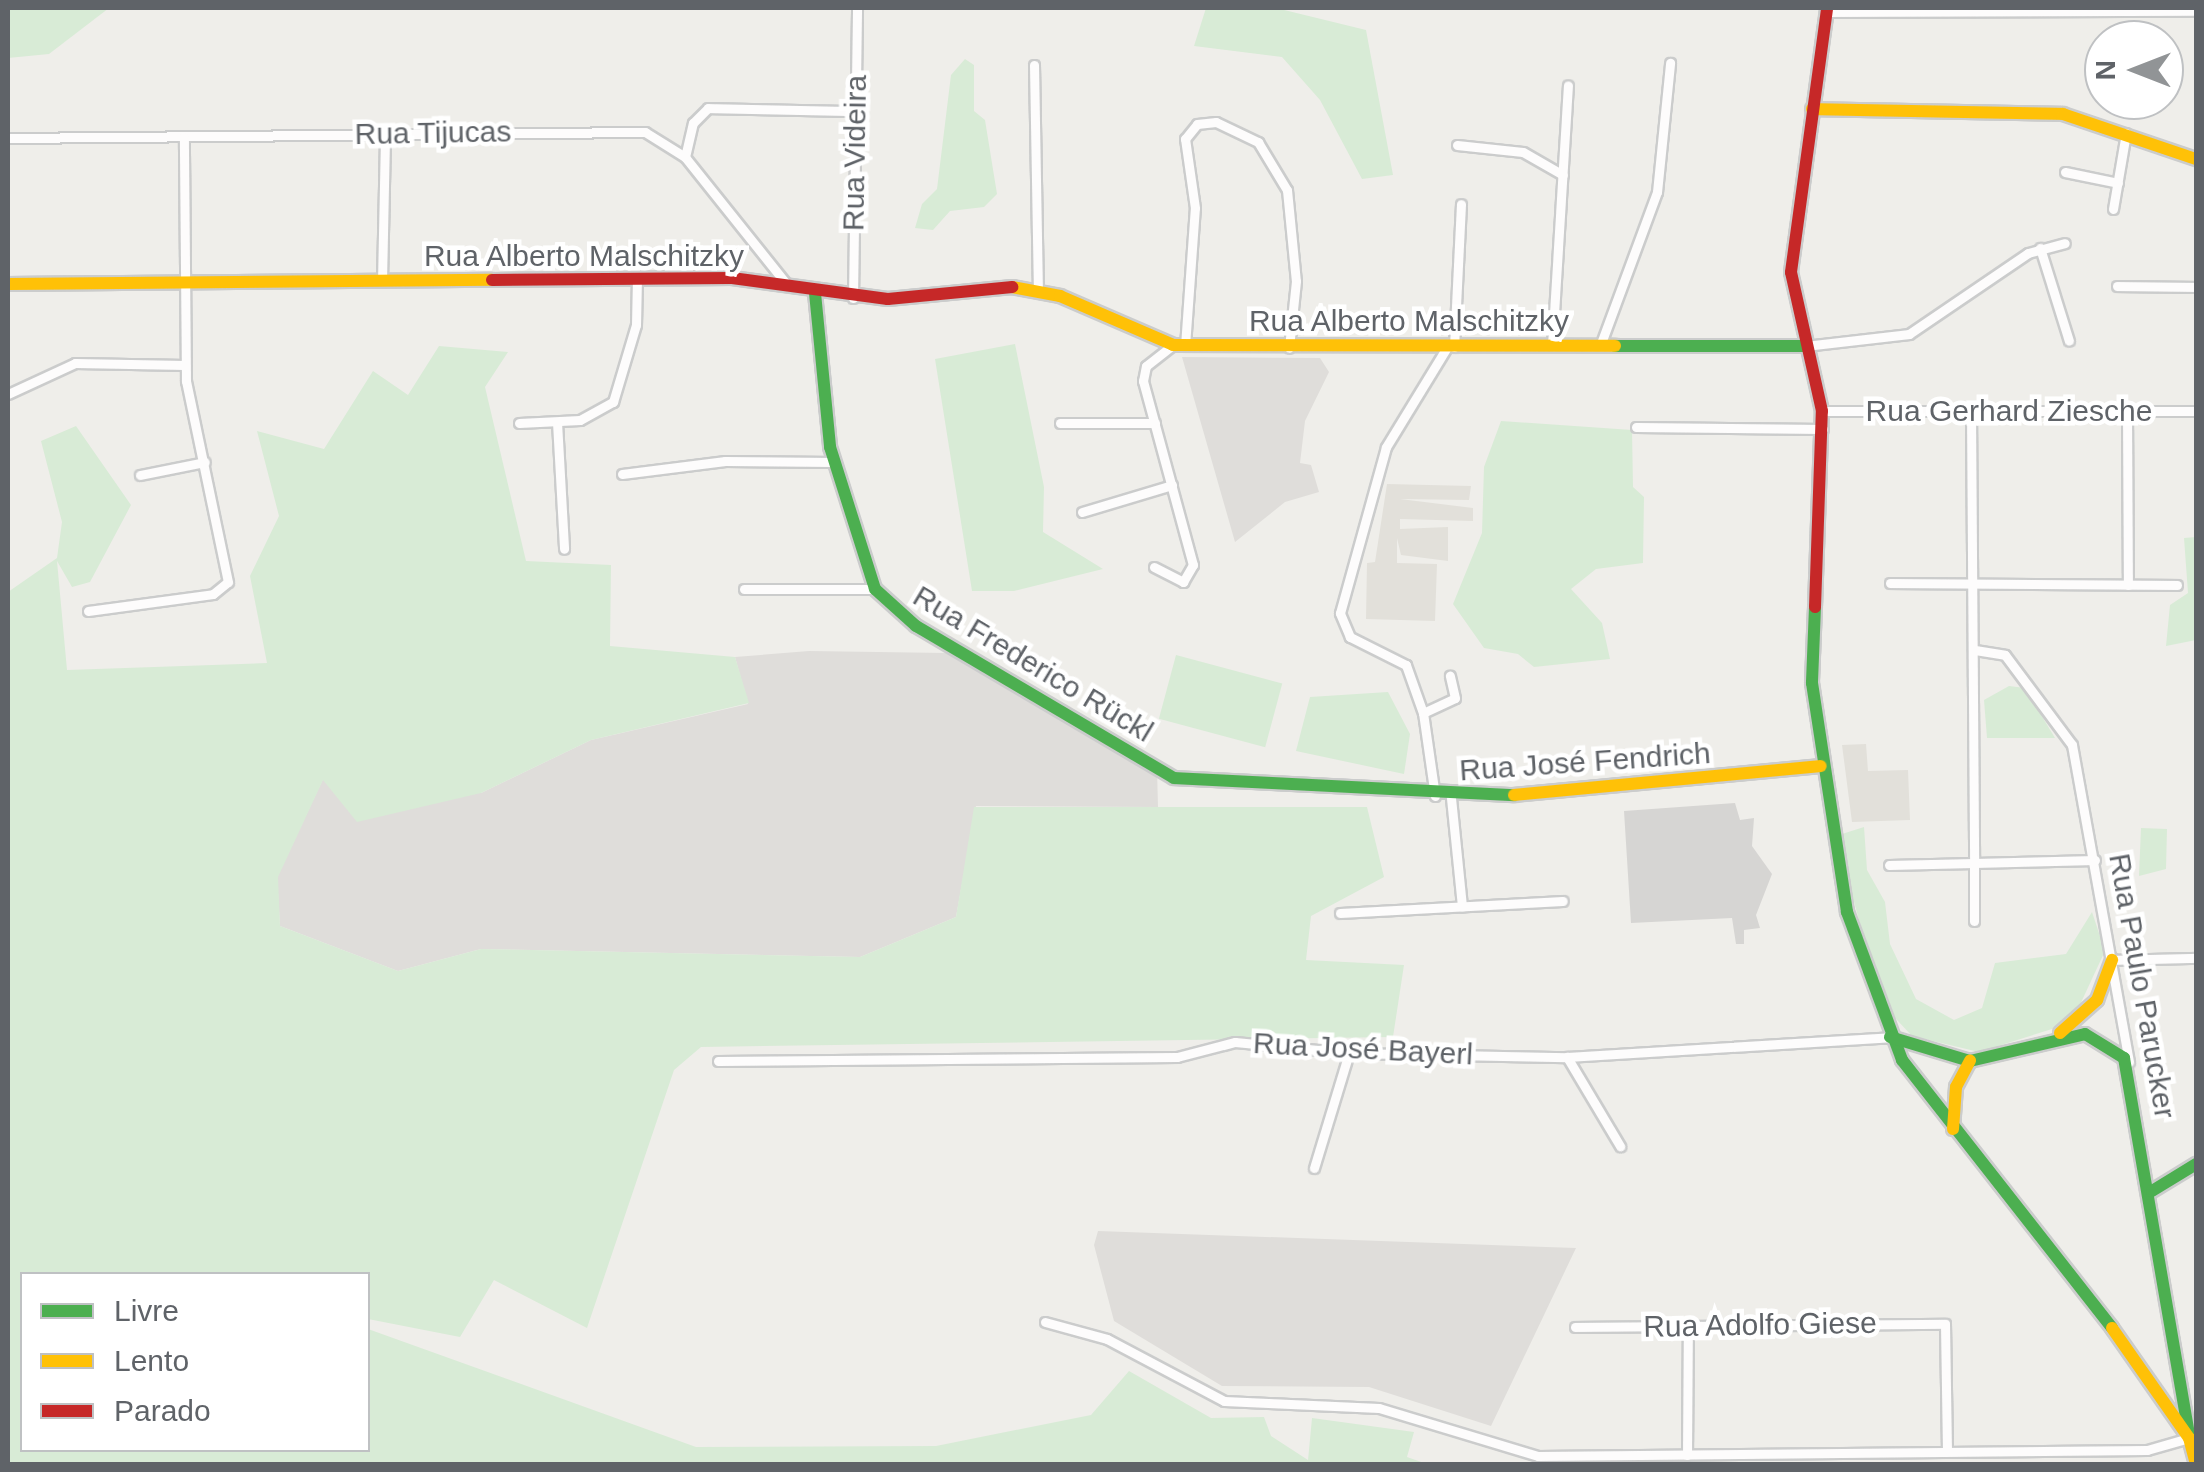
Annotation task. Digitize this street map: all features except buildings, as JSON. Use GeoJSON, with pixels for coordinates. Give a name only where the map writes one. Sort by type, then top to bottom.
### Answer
{"type":"FeatureCollection","features":[{"type":"Feature","properties":{"kind":"street","name":"Rua Videira"},"geometry":{"type":"LineString","coordinates":[[853,298],[857,8]]}},
{"type":"Feature","properties":{"kind":"street"},"geometry":{"type":"LineString","coordinates":[[2196,11],[1826,10],[1791,272],[1822,411],[1811,662],[1821,766],[1847,912],[1890,1037],[1953,1129],[2055,1248],[2161,1401],[2185,1422],[2196,1464]]}},
{"type":"Feature","properties":{"kind":"street"},"geometry":{"type":"LineString","coordinates":[[1600,346],[1658,192],[1670,63]]}},
{"type":"Feature","properties":{"kind":"street"},"geometry":{"type":"LineString","coordinates":[[1034,66],[1038,290]]}},
{"type":"Feature","properties":{"kind":"street"},"geometry":{"type":"LineString","coordinates":[[1552,346],[1568,84]]}},
{"type":"Feature","properties":{"kind":"street"},"geometry":{"type":"LineString","coordinates":[[685,158],[692,122],[708,108],[856,111]]}},
{"type":"Feature","properties":{"kind":"street"},"geometry":{"type":"LineString","coordinates":[[1812,109],[2039,111],[2126,133],[2196,160]]}},
{"type":"Feature","properties":{"kind":"street"},"geometry":{"type":"LineString","coordinates":[[1154,567],[1175,582],[1192,572],[1144,371],[1179,346],[1195,208],[1186,133],[1205,122],[1230,124],[1258,142],[1281,173],[1295,265],[1289,348]]}},
{"type":"Feature","properties":{"kind":"street","name":"Rua Tijucas"},"geometry":{"type":"LineString","coordinates":[[8,138],[632,131],[665,139],[685,158],[789,287]]}},
{"type":"Feature","properties":{"kind":"street"},"geometry":{"type":"LineString","coordinates":[[2113,209],[2126,133]]}},
{"type":"Feature","properties":{"kind":"street"},"geometry":{"type":"LineString","coordinates":[[382,281],[385,134]]}},
{"type":"Feature","properties":{"kind":"street"},"geometry":{"type":"LineString","coordinates":[[88,611],[213,594],[228,582],[185,365],[184,136]]}},
{"type":"Feature","properties":{"kind":"street"},"geometry":{"type":"LineString","coordinates":[[1457,146],[1524,152],[1562,175]]}},
{"type":"Feature","properties":{"kind":"street"},"geometry":{"type":"LineString","coordinates":[[2065,172],[2118,184]]}},
{"type":"Feature","properties":{"kind":"street"},"geometry":{"type":"LineString","coordinates":[[1435,796],[1423,713],[1406,665],[1350,637],[1340,613],[1378,472],[1450,347],[1460,204]]}},
{"type":"Feature","properties":{"kind":"street"},"geometry":{"type":"LineString","coordinates":[[1806,346],[1910,334],[2040,248],[2064,243]]}},
{"type":"Feature","properties":{"kind":"street"},"geometry":{"type":"LineString","coordinates":[[2040,248],[2069,341]]}},
{"type":"Feature","properties":{"kind":"street"},"geometry":{"type":"LineString","coordinates":[[519,423],[592,418],[613,402],[636,325],[637,278]]}},
{"type":"Feature","properties":{"kind":"street","name":"Rua Alberto Malschitzky"},"geometry":{"type":"LineString","coordinates":[[8,284],[637,278],[789,287],[853,298],[902,298],[976,284],[1038,290],[1179,346],[1806,346]]}},
{"type":"Feature","properties":{"kind":"street"},"geometry":{"type":"LineString","coordinates":[[2116,286],[2196,287]]}},
{"type":"Feature","properties":{"kind":"street","name":"Rua Frederico Rückl"},"geometry":{"type":"LineString","coordinates":[[815,294],[833,462],[875,589],[916,626],[1174,778]]}},
{"type":"Feature","properties":{"kind":"street"},"geometry":{"type":"LineString","coordinates":[[8,394],[75,363],[185,365]]}},
{"type":"Feature","properties":{"kind":"street","name":"Rua Gerhard Ziesche"},"geometry":{"type":"LineString","coordinates":[[1822,411],[2196,412]]}},
{"type":"Feature","properties":{"kind":"street"},"geometry":{"type":"LineString","coordinates":[[1971,411],[1974,921]]}},
{"type":"Feature","properties":{"kind":"street"},"geometry":{"type":"LineString","coordinates":[[2127,411],[2128,585]]}},
{"type":"Feature","properties":{"kind":"street"},"geometry":{"type":"LineString","coordinates":[[557,422],[564,549]]}},
{"type":"Feature","properties":{"kind":"street"},"geometry":{"type":"LineString","coordinates":[[1060,423],[1155,423]]}},
{"type":"Feature","properties":{"kind":"street"},"geometry":{"type":"LineString","coordinates":[[1636,427],[1823,429]]}},
{"type":"Feature","properties":{"kind":"street"},"geometry":{"type":"LineString","coordinates":[[622,474],[725,461],[833,462]]}},
{"type":"Feature","properties":{"kind":"street"},"geometry":{"type":"LineString","coordinates":[[140,475],[206,462]]}},
{"type":"Feature","properties":{"kind":"street"},"geometry":{"type":"LineString","coordinates":[[1082,512],[1172,485]]}},
{"type":"Feature","properties":{"kind":"street"},"geometry":{"type":"LineString","coordinates":[[1890,583],[2177,585]]}},
{"type":"Feature","properties":{"kind":"street"},"geometry":{"type":"LineString","coordinates":[[744,590],[875,589]]}},
{"type":"Feature","properties":{"kind":"street","name":"Rua Paulo Parucker"},"geometry":{"type":"LineString","coordinates":[[1974,650],[2005,654],[2066,732],[2095,860],[2190,1392],[2185,1422]]}},
{"type":"Feature","properties":{"kind":"street"},"geometry":{"type":"LineString","coordinates":[[1423,713],[1455,698],[1450,676]]}},
{"type":"Feature","properties":{"kind":"street","name":"Rua José Fendrich"},"geometry":{"type":"LineString","coordinates":[[1174,778],[1452,798],[1821,766]]}},
{"type":"Feature","properties":{"kind":"street"},"geometry":{"type":"LineString","coordinates":[[1452,798],[1462,906]]}},
{"type":"Feature","properties":{"kind":"street"},"geometry":{"type":"LineString","coordinates":[[1889,865],[2095,860]]}},
{"type":"Feature","properties":{"kind":"street"},"geometry":{"type":"LineString","coordinates":[[1340,913],[1562,900]]}},
{"type":"Feature","properties":{"kind":"street"},"geometry":{"type":"LineString","coordinates":[[2054,1036],[2097,1000],[2112,960],[2196,958]]}},
{"type":"Feature","properties":{"kind":"street"},"geometry":{"type":"LineString","coordinates":[[1890,1037],[1970,1061],[2054,1036],[2102,1041],[2131,1073]]}},
{"type":"Feature","properties":{"kind":"street","name":"Rua José Bayerl"},"geometry":{"type":"LineString","coordinates":[[718,1062],[1177,1057],[1235,1042],[1349,1054],[1567,1057],[1890,1037]]}},
{"type":"Feature","properties":{"kind":"street"},"geometry":{"type":"LineString","coordinates":[[1314,1168],[1349,1054]]}},
{"type":"Feature","properties":{"kind":"street"},"geometry":{"type":"LineString","coordinates":[[1567,1057],[1620,1146]]}},
{"type":"Feature","properties":{"kind":"street"},"geometry":{"type":"LineString","coordinates":[[1953,1129],[1956,1087],[1970,1061]]}},
{"type":"Feature","properties":{"kind":"street"},"geometry":{"type":"LineString","coordinates":[[2152,1191],[2196,1164]]}},
{"type":"Feature","properties":{"kind":"street"},"geometry":{"type":"LineString","coordinates":[[1045,1322],[1107,1339],[1224,1401],[1380,1408],[1530,1456],[2147,1450],[2193,1441]]}},
{"type":"Feature","properties":{"kind":"street","name":"Rua Adolfo Giese"},"geometry":{"type":"LineString","coordinates":[[1575,1327],[1944,1324],[1947,1450]]}},
{"type":"Feature","properties":{"kind":"street"},"geometry":{"type":"LineString","coordinates":[[1687,1455],[1688,1326]]}},
{"type":"Feature","properties":{"kind":"street"},"geometry":{"type":"LineString","coordinates":[[2161,1401],[2175,1404],[2190,1392]]}},
{"type":"Feature","properties":{"kind":"shaded area"},"geometry":{"type":"Polygon","coordinates":[[[1182,357],[1320,358],[1329,372],[1305,421],[1300,463],[1311,465],[1319,492],[1285,502],[1235,542],[1182,357]]]}},
{"type":"Feature","properties":{"kind":"shaded area"},"geometry":{"type":"Polygon","coordinates":[[[1387,484],[1471,486],[1469,500],[1400,499],[1473,508],[1473,521],[1400,519],[1400,529],[1448,527],[1448,561],[1401,555],[1397,538],[1397,563],[1437,564],[1435,621],[1366,619],[1367,563],[1375,562],[1387,484]]]}},
{"type":"Feature","properties":{"kind":"shaded area"},"geometry":{"type":"Polygon","coordinates":[[[809,651],[946,653],[1157,769],[1158,807],[976,806],[956,917],[860,957],[481,949],[398,971],[280,926],[277,877],[323,779],[481,793],[591,740],[748,704],[735,657],[809,651]]]}},
{"type":"Feature","properties":{"kind":"shaded area"},"geometry":{"type":"Polygon","coordinates":[[[1866,744],[1868,771],[1908,770],[1910,820],[1852,822],[1842,745],[1866,744]]]}},
{"type":"Feature","properties":{"kind":"shaded area"},"geometry":{"type":"Polygon","coordinates":[[[1098,1231],[1576,1248],[1491,1426],[1369,1387],[1222,1386],[1114,1321],[1094,1245],[1098,1231]]]}},
{"type":"Feature","properties":{"kind":"green space"},"geometry":{"type":"Polygon","coordinates":[[[8,8],[109,8],[49,54],[8,58],[8,8]]]}},
{"type":"Feature","properties":{"kind":"green space"},"geometry":{"type":"Polygon","coordinates":[[[1206,8],[1276,8],[1366,30],[1393,175],[1362,179],[1320,100],[1282,57],[1194,46],[1206,8]]]}},
{"type":"Feature","properties":{"kind":"green space"},"geometry":{"type":"Polygon","coordinates":[[[965,59],[974,65],[974,111],[985,120],[997,194],[984,207],[950,211],[933,230],[915,228],[922,204],[937,189],[951,75],[965,59]]]}},
{"type":"Feature","properties":{"kind":"green space"},"geometry":{"type":"Polygon","coordinates":[[[1015,344],[1044,487],[1043,532],[1103,569],[1014,591],[972,591],[935,359],[1015,344]]]}},
{"type":"Feature","properties":{"kind":"green space"},"geometry":{"type":"Polygon","coordinates":[[[439,346],[508,352],[485,387],[526,561],[611,565],[610,646],[735,657],[749,703],[591,740],[481,793],[357,822],[323,780],[278,877],[280,926],[398,971],[481,949],[860,957],[956,917],[974,807],[1367,807],[1384,877],[1311,916],[1306,960],[1404,965],[1393,1037],[701,1047],[674,1070],[587,1328],[494,1280],[460,1337],[370,1319],[370,1272],[20,1272],[20,1452],[370,1452],[370,1330],[696,1447],[936,1446],[1091,1415],[1129,1371],[1211,1418],[1264,1417],[1271,1436],[1308,1460],[1312,1418],[1414,1432],[1407,1457],[1427,1464],[8,1464],[8,592],[57,558],[62,522],[41,441],[76,426],[131,505],[90,582],[72,587],[57,561],[67,670],[267,663],[250,576],[279,516],[257,431],[324,449],[373,371],[408,395],[439,346]]]}},
{"type":"Feature","properties":{"kind":"green space"},"geometry":{"type":"Polygon","coordinates":[[[1501,421],[1632,430],[1633,487],[1644,497],[1643,563],[1596,569],[1571,589],[1602,623],[1610,659],[1534,667],[1518,654],[1484,648],[1453,604],[1482,533],[1484,467],[1501,421]]]}},
{"type":"Feature","properties":{"kind":"green space"},"geometry":{"type":"Polygon","coordinates":[[[2196,537],[2196,640],[2166,646],[2170,605],[2188,593],[2184,538],[2196,537]]]}},
{"type":"Feature","properties":{"kind":"green space"},"geometry":{"type":"Polygon","coordinates":[[[1176,655],[1282,683],[1265,747],[1159,719],[1176,655]]]}},
{"type":"Feature","properties":{"kind":"green space"},"geometry":{"type":"Polygon","coordinates":[[[2009,686],[2025,688],[2055,738],[1987,738],[1984,700],[2009,686]]]}},
{"type":"Feature","properties":{"kind":"green space"},"geometry":{"type":"Polygon","coordinates":[[[1388,692],[1410,734],[1404,774],[1296,751],[1310,697],[1388,692]]]}},
{"type":"Feature","properties":{"kind":"green space"},"geometry":{"type":"Polygon","coordinates":[[[1864,827],[1867,870],[1885,902],[1890,944],[1916,999],[1954,1020],[1982,1008],[1995,963],[2066,954],[2092,912],[2105,951],[2078,1009],[2052,1029],[1979,1052],[1912,1036],[1883,1005],[1847,877],[1842,834],[1864,827]]]}},
{"type":"Feature","properties":{"kind":"green space"},"geometry":{"type":"Polygon","coordinates":[[[2141,828],[2167,829],[2166,869],[2139,876],[2141,828]]]}},
{"type":"Feature","properties":{"kind":"traffic: fast"},"geometry":{"type":"LineString","coordinates":[[815,293],[830,447],[875,589],[916,626],[1174,778],[1514,795]]}},
{"type":"Feature","properties":{"kind":"traffic: fast"},"geometry":{"type":"LineString","coordinates":[[1615,346],[1805,346]]}},
{"type":"Feature","properties":{"kind":"traffic: fast"},"geometry":{"type":"LineString","coordinates":[[1815,607],[1812,683],[1847,912],[1902,1060],[2112,1328]]}},
{"type":"Feature","properties":{"kind":"traffic: fast"},"geometry":{"type":"LineString","coordinates":[[1890,1037],[1970,1061],[2085,1034],[2124,1058],[2189,1435]]}},
{"type":"Feature","properties":{"kind":"traffic: fast"},"geometry":{"type":"LineString","coordinates":[[2152,1191],[2196,1164]]}},
{"type":"Feature","properties":{"kind":"traffic: slow"},"geometry":{"type":"LineString","coordinates":[[1812,109],[2063,114],[2196,159]]}},
{"type":"Feature","properties":{"kind":"traffic: slow"},"geometry":{"type":"LineString","coordinates":[[8,284],[492,280]]}},
{"type":"Feature","properties":{"kind":"traffic: slow"},"geometry":{"type":"LineString","coordinates":[[1012,287],[1060,296],[1173,345],[1615,346]]}},
{"type":"Feature","properties":{"kind":"traffic: slow"},"geometry":{"type":"LineString","coordinates":[[1514,795],[1821,766]]}},
{"type":"Feature","properties":{"kind":"traffic: slow"},"geometry":{"type":"LineString","coordinates":[[2060,1033],[2097,1000],[2112,960]]}},
{"type":"Feature","properties":{"kind":"traffic: slow"},"geometry":{"type":"LineString","coordinates":[[1953,1129],[1956,1087],[1970,1061]]}},
{"type":"Feature","properties":{"kind":"traffic: slow"},"geometry":{"type":"LineString","coordinates":[[2112,1328],[2189,1438],[2196,1464]]}},
{"type":"Feature","properties":{"kind":"traffic: jam"},"geometry":{"type":"LineString","coordinates":[[1815,607],[1822,411],[1791,272],[1827,8]]}},
{"type":"Feature","properties":{"kind":"traffic: jam"},"geometry":{"type":"LineString","coordinates":[[492,280],[732,278],[888,299],[1012,287]]}}]}
